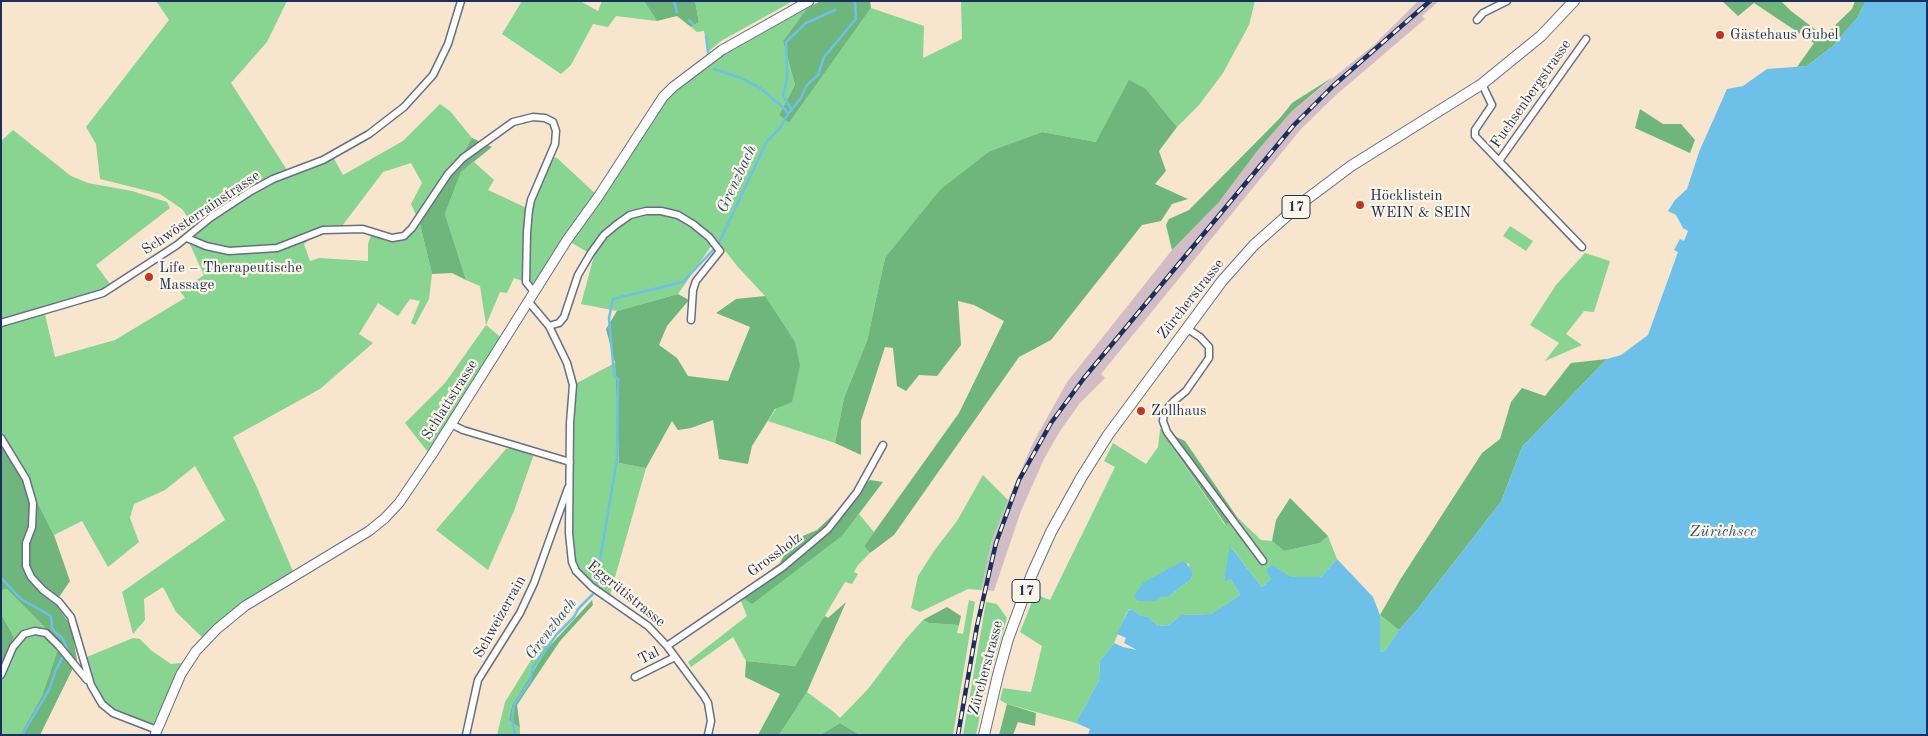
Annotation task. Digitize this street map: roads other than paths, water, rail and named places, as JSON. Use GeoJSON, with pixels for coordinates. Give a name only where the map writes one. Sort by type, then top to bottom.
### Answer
{"type":"FeatureCollection","features":[{"type":"Feature","properties":{"kind":"main road","name":"Zürcherstrasse"},"geometry":{"type":"LineString","coordinates":[[984,735],[1008,639],[1032,574],[1051,532],[1108,435],[1222,281],[1254,245],[1299,205],[1351,166],[1482,84],[1541,36],[1574,1]]}},
{"type":"Feature","properties":{"kind":"street","name":"Schwösterrainstrasse"},"geometry":{"type":"LineString","coordinates":[[1,323],[103,293],[188,238],[210,218],[251,191],[273,179],[334,154],[368,134],[399,111],[426,84],[438,66],[449,42],[461,1]]}},
{"type":"Feature","properties":{"kind":"street","name":"Schlattstrasse"},"geometry":{"type":"LineString","coordinates":[[156,732],[181,674],[196,651],[217,628],[245,606],[369,531],[385,518],[409,491],[528,301],[663,97],[694,70],[734,42],[808,1]]}},
{"type":"Feature","properties":{"kind":"street"},"geometry":{"type":"LineString","coordinates":[[1477,20],[1483,13],[1507,1]]}},
{"type":"Feature","properties":{"kind":"street","name":"Fuchsenbergstrasse"},"geometry":{"type":"LineString","coordinates":[[1482,84],[1492,105],[1475,130],[1475,136],[1499,161],[1586,39]]}},
{"type":"Feature","properties":{"kind":"street"},"geometry":{"type":"LineString","coordinates":[[188,238],[206,246],[229,251],[277,248],[323,230],[364,229],[392,238],[404,236],[412,228],[448,174],[463,158],[513,122],[533,117],[545,118],[554,122],[556,131],[555,144],[531,200],[529,210],[526,232],[526,282],[534,292]]}},
{"type":"Feature","properties":{"kind":"street"},"geometry":{"type":"LineString","coordinates":[[1499,161],[1582,247]]}},
{"type":"Feature","properties":{"kind":"street"},"geometry":{"type":"LineString","coordinates":[[549,326],[559,323],[564,317],[578,275],[600,241],[616,224],[630,215],[661,211],[678,215],[693,224],[709,237],[720,251],[696,281],[693,290],[691,320]]}},
{"type":"Feature","properties":{"kind":"street","name":"Eggrütistrasse"},"geometry":{"type":"LineString","coordinates":[[528,301],[549,326],[567,363],[573,385],[570,423],[569,533],[572,562],[576,571],[592,586],[648,626],[667,646],[708,704],[711,721],[708,735]]}},
{"type":"Feature","properties":{"kind":"street"},"geometry":{"type":"LineString","coordinates":[[1186,328],[1200,337],[1209,346],[1209,358],[1186,391],[1164,412],[1163,421],[1167,432],[1262,560]]}},
{"type":"Feature","properties":{"kind":"street"},"geometry":{"type":"LineString","coordinates":[[451,424],[463,430],[570,462]]}},
{"type":"Feature","properties":{"kind":"street"},"geometry":{"type":"LineString","coordinates":[[1,438],[26,479],[33,503],[32,527],[26,543],[26,566],[31,577],[43,590],[59,602],[71,618],[91,685]]}},
{"type":"Feature","properties":{"kind":"street","name":"Grossholz"},"geometry":{"type":"LineString","coordinates":[[667,646],[783,566],[828,529],[857,492],[883,445]]}},
{"type":"Feature","properties":{"kind":"street","name":"Schweizerrain"},"geometry":{"type":"LineString","coordinates":[[466,735],[478,680],[520,614],[534,583],[570,483]]}},
{"type":"Feature","properties":{"kind":"street"},"geometry":{"type":"LineString","coordinates":[[1,675],[12,648],[24,634],[35,632],[46,634],[59,646],[91,685],[102,704],[113,714],[156,732]]}},
{"type":"Feature","properties":{"kind":"street","name":"Tal"},"geometry":{"type":"LineString","coordinates":[[635,678],[675,657]]}},
{"type":"Feature","properties":{"kind":"water","name":"Zürichsee"},"geometry":{"type":"Polygon","coordinates":[[[1866,1],[1927,1],[1927,735],[1088,735],[1090,729],[1076,723],[1099,680],[1100,661],[1114,643],[1137,650],[1124,643],[1126,638],[1117,634],[1128,611],[1131,609],[1140,615],[1148,617],[1158,626],[1169,625],[1181,615],[1211,614],[1240,595],[1231,579],[1225,581],[1224,579],[1230,546],[1262,587],[1271,579],[1266,570],[1272,565],[1291,577],[1321,577],[1337,559],[1373,597],[1380,615],[1380,651],[1384,652],[1399,630],[1501,502],[1522,447],[1607,359],[1621,355],[1648,335],[1678,252],[1674,250],[1680,239],[1684,241],[1688,231],[1683,228],[1676,215],[1668,211],[1675,200],[1687,189],[1699,152],[1727,89],[1743,86],[1767,69],[1807,66],[1833,46],[1857,18],[1866,1]]]}},
{"type":"Feature","properties":{"kind":"water"},"geometry":{"type":"Polygon","coordinates":[[[1183,561],[1191,568],[1193,574],[1191,579],[1168,597],[1161,597],[1156,601],[1138,601],[1134,596],[1143,583],[1183,561]]]}},
{"type":"Feature","properties":{"kind":"waterway"},"geometry":{"type":"LineString","coordinates":[[674,1],[677,12]]}},
{"type":"Feature","properties":{"kind":"waterway"},"geometry":{"type":"LineString","coordinates":[[788,114],[801,98],[807,85],[818,75],[824,57],[856,19],[855,1]]}},
{"type":"Feature","properties":{"kind":"waterway"},"geometry":{"type":"LineString","coordinates":[[792,110],[783,96],[787,78],[786,42],[806,23],[835,10]]}},
{"type":"Feature","properties":{"kind":"waterway"},"geometry":{"type":"LineString","coordinates":[[689,20],[693,24]]}},
{"type":"Feature","properties":{"kind":"waterway"},"geometry":{"type":"LineString","coordinates":[[706,36],[708,52]]}},
{"type":"Feature","properties":{"kind":"waterway","name":"Grenzbach"},"geometry":{"type":"LineString","coordinates":[[714,69],[741,78],[760,88],[785,109],[788,114],[780,128],[766,143],[719,243]]}},
{"type":"Feature","properties":{"kind":"waterway"},"geometry":{"type":"LineString","coordinates":[[596,584],[617,459],[618,379],[614,375],[609,318],[613,299],[683,282],[714,249]]}},
{"type":"Feature","properties":{"kind":"waterway"},"geometry":{"type":"LineString","coordinates":[[1,578],[21,599],[51,616],[52,629],[63,639],[67,649]]}},
{"type":"Feature","properties":{"kind":"waterway","name":"Grenzbach"},"geometry":{"type":"LineString","coordinates":[[515,735],[512,719],[514,705],[530,681],[533,667],[557,634],[593,594]]}},
{"type":"Feature","properties":{"kind":"waterway"},"geometry":{"type":"LineString","coordinates":[[22,735],[50,688],[62,658]]}},
{"type":"Feature","properties":{"kind":"railway"},"geometry":{"type":"LineString","coordinates":[[958,735],[977,626],[996,543],[1019,480],[1051,423],[1084,378],[1294,125],[1333,86],[1430,1]]}},
{"type":"Feature","properties":{"kind":"place","name":"Gästehaus Gubel"},"geometry":{"type":"Point","coordinates":[1720,35]}},
{"type":"Feature","properties":{"kind":"place","name":"Höcklistein WEIN & SEIN"},"geometry":{"type":"Point","coordinates":[1360,205]}},
{"type":"Feature","properties":{"kind":"place","name":"Life – Therapeutische Massage"},"geometry":{"type":"Point","coordinates":[149,277]}},
{"type":"Feature","properties":{"kind":"place","name":"Zollhaus"},"geometry":{"type":"Point","coordinates":[1141,411]}}]}
